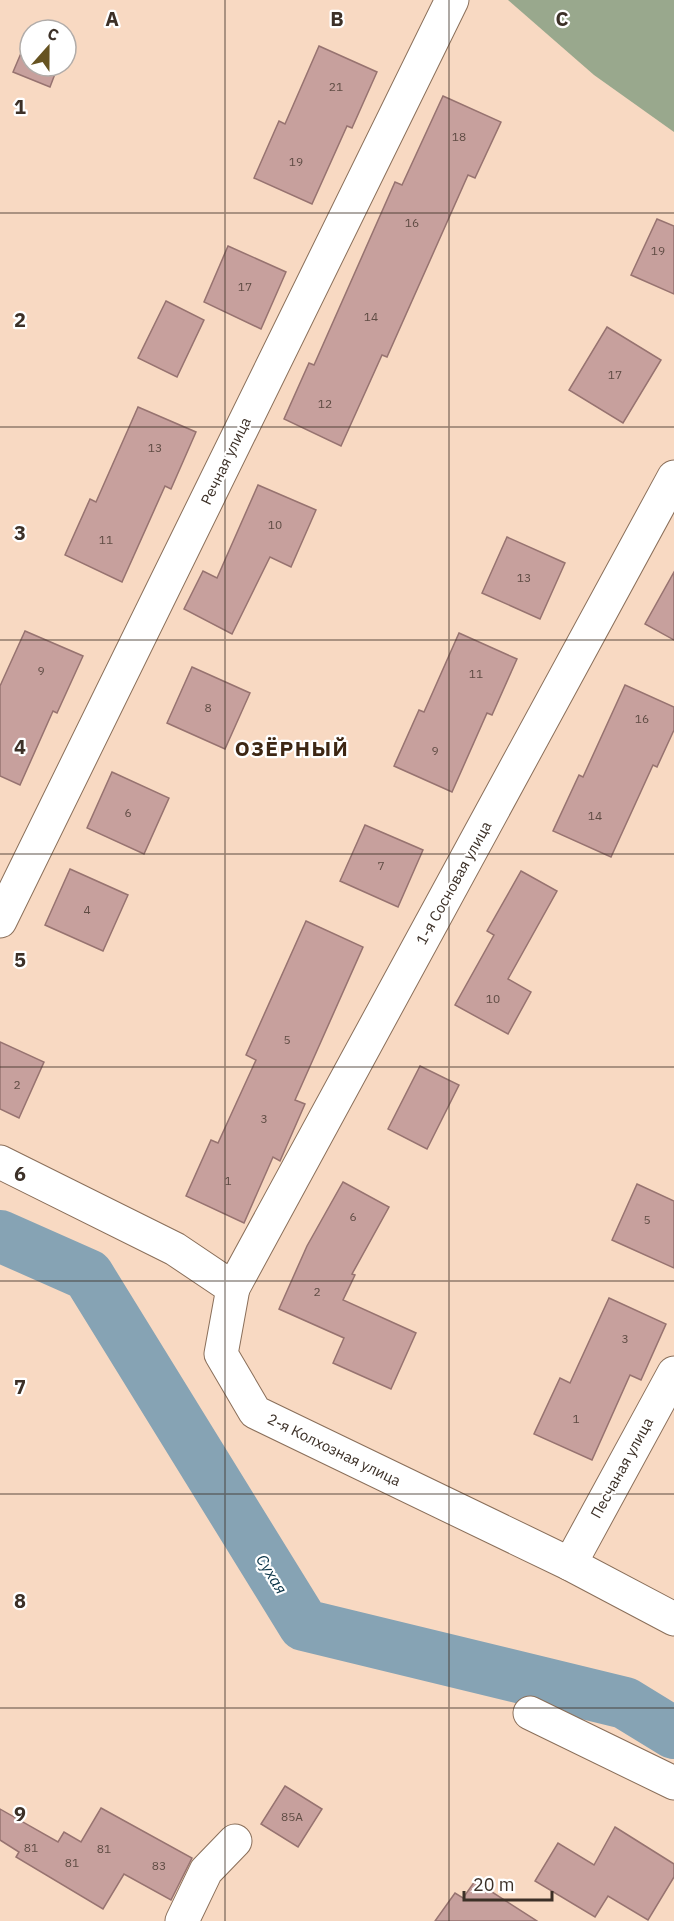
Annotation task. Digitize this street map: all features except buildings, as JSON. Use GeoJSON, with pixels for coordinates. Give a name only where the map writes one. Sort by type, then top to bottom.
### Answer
{"type":"FeatureCollection","features":[{"type":"Feature","properties":{"kind":"street","name":"Речная улица"},"geometry":{"type":"LineString","coordinates":[[0,921],[452,0]]}},
{"type":"Feature","properties":{"kind":"street","name":"1-я Сосновая улица"},"geometry":{"type":"LineString","coordinates":[[233,1288],[674,477]]}},
{"type":"Feature","properties":{"kind":"street"},"geometry":{"type":"LineString","coordinates":[[0,1162],[175,1249],[233,1288]]}},
{"type":"Feature","properties":{"kind":"street","name":"2-я Колхозная улица"},"geometry":{"type":"LineString","coordinates":[[233,1288],[221,1354],[255,1412],[570,1564],[674,1619]]}},
{"type":"Feature","properties":{"kind":"street","name":"Песчаная улица"},"geometry":{"type":"LineString","coordinates":[[570,1564],[674,1373]]}},
{"type":"Feature","properties":{"kind":"street"},"geometry":{"type":"LineString","coordinates":[[530,1713],[674,1783]]}},
{"type":"Feature","properties":{"kind":"street"},"geometry":{"type":"LineString","coordinates":[[182,1921],[206,1871],[235,1841]]}},
{"type":"Feature","properties":{"kind":"green space"},"geometry":{"type":"Polygon","coordinates":[[[508,0],[674,0],[674,132],[594,75],[508,0]]]}},
{"type":"Feature","properties":{"kind":"waterway","name":"Сухая"},"geometry":{"type":"LineString","coordinates":[[0,1236],[88,1275],[304,1625],[625,1703],[674,1733]]}},
{"type":"Feature","properties":{"kind":"district","name":"ОЗЁРНЫЙ"},"geometry":{"type":"Point","coordinates":[292,749]}}]}
